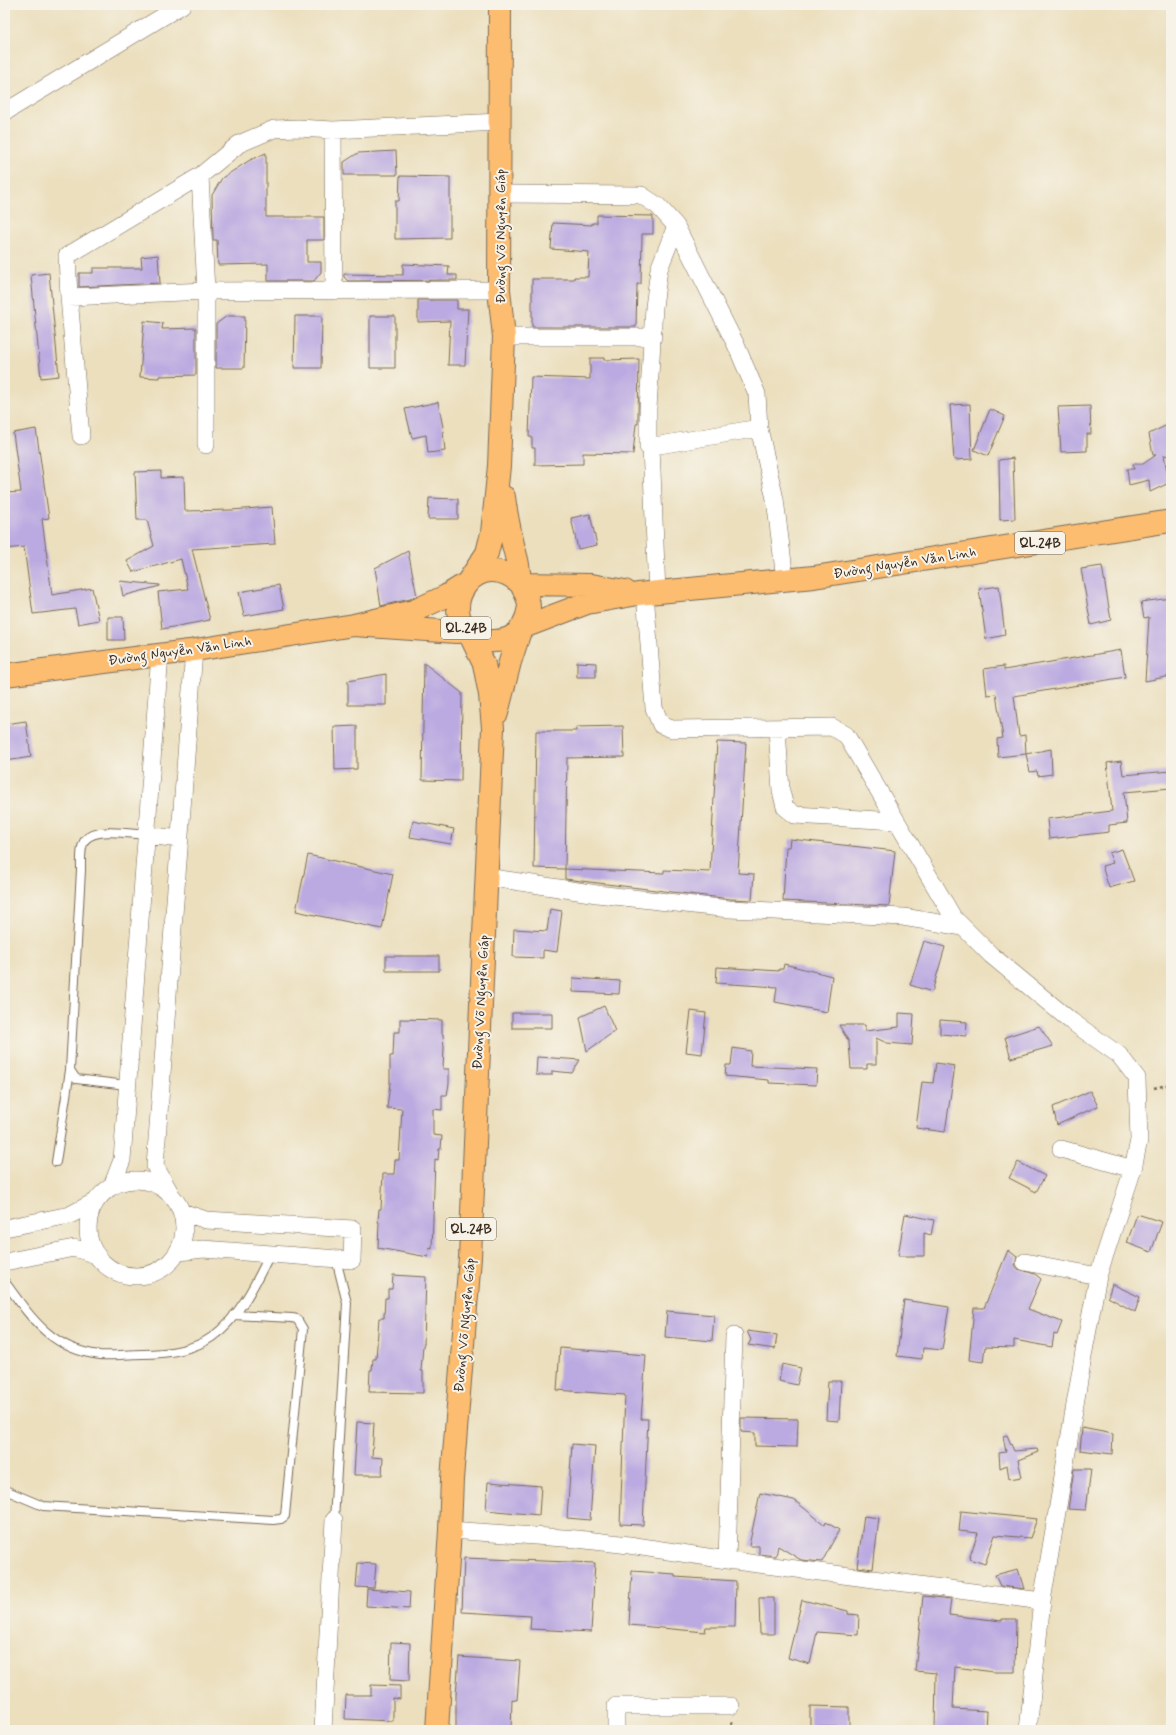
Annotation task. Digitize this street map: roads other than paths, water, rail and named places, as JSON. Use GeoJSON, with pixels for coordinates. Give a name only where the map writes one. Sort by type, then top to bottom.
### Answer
{"type":"FeatureCollection","features":[{"type":"Feature","properties":{"kind":"main road","name":"Đường Võ Nguyên Giáp"},"geometry":{"type":"LineString","coordinates":[[467,583],[487,553],[492,533],[499,466],[504,337],[499,290],[500,5]]}},
{"type":"Feature","properties":{"kind":"main road","name":"Đường Võ Nguyên Giáp"},"geometry":{"type":"LineString","coordinates":[[499,466],[509,531],[521,584]]}},
{"type":"Feature","properties":{"kind":"main road","name":"Đường Nguyễn Văn Linh"},"geometry":{"type":"LineString","coordinates":[[521,628],[587,603],[646,593],[785,579],[814,578],[1171,521]]}},
{"type":"Feature","properties":{"kind":"main road"},"geometry":{"type":"LineString","coordinates":[[467,583],[481,573],[492,571],[503,572],[513,577],[521,584],[527,594],[529,606],[527,618],[521,628]]}},
{"type":"Feature","properties":{"kind":"main road","name":"Đường Nguyễn Văn Linh"},"geometry":{"type":"LineString","coordinates":[[5,675],[194,650],[354,625],[414,611],[446,596],[467,583]]}},
{"type":"Feature","properties":{"kind":"main road","name":"QL.24B"},"geometry":{"type":"LineString","coordinates":[[467,583],[459,597],[458,609],[461,621],[468,631],[478,638],[489,642],[501,641],[512,636],[521,628]]}},
{"type":"Feature","properties":{"kind":"main road","name":"Đường Nguyễn Văn Linh"},"geometry":{"type":"LineString","coordinates":[[521,584],[591,585],[646,593]]}},
{"type":"Feature","properties":{"kind":"main road","name":"Đường Nguyễn Văn Linh"},"geometry":{"type":"LineString","coordinates":[[354,625],[456,632],[468,631]]}},
{"type":"Feature","properties":{"kind":"main road","name":"Đường Võ Nguyên Giáp"},"geometry":{"type":"LineString","coordinates":[[493,728],[503,686],[521,628]]}},
{"type":"Feature","properties":{"kind":"main road","name":"Đường Võ Nguyên Giáp"},"geometry":{"type":"LineString","coordinates":[[436,1730],[450,1530],[452,1479],[470,1258],[493,728],[490,695],[484,664],[468,631]]}},
{"type":"Feature","properties":{"kind":"street"},"geometry":{"type":"LineString","coordinates":[[5,112],[182,5]]}},
{"type":"Feature","properties":{"kind":"street"},"geometry":{"type":"LineString","coordinates":[[81,436],[69,297],[68,256],[200,176],[239,144],[274,129],[298,128],[333,130],[500,122]]}},
{"type":"Feature","properties":{"kind":"street"},"geometry":{"type":"LineString","coordinates":[[333,130],[334,291]]}},
{"type":"Feature","properties":{"kind":"street"},"geometry":{"type":"LineString","coordinates":[[200,176],[206,291],[206,445]]}},
{"type":"Feature","properties":{"kind":"street"},"geometry":{"type":"LineString","coordinates":[[500,194],[641,195],[658,206],[676,226],[736,345],[757,394],[759,428],[775,499],[785,579]]}},
{"type":"Feature","properties":{"kind":"street"},"geometry":{"type":"LineString","coordinates":[[676,226],[659,269],[648,409],[648,447],[759,428]]}},
{"type":"Feature","properties":{"kind":"street"},"geometry":{"type":"LineString","coordinates":[[69,297],[206,291],[499,290]]}},
{"type":"Feature","properties":{"kind":"street"},"geometry":{"type":"LineString","coordinates":[[504,337],[653,337]]}},
{"type":"Feature","properties":{"kind":"street"},"geometry":{"type":"LineString","coordinates":[[651,446],[646,593],[654,708],[661,725],[672,729],[832,727],[846,735],[954,917],[991,956],[1071,1021],[1119,1055],[1137,1078],[1139,1140],[1133,1169],[1098,1276],[1042,1601],[1028,1730]]}},
{"type":"Feature","properties":{"kind":"street"},"geometry":{"type":"LineString","coordinates":[[169,1191],[155,1182],[138,1179],[122,1181],[107,1188],[96,1201],[89,1216],[88,1232],[92,1247],[100,1260],[112,1269],[126,1275],[141,1276],[156,1272],[169,1264],[179,1252],[184,1237],[185,1220],[179,1204],[169,1191],[155,1166],[194,650]]}},
{"type":"Feature","properties":{"kind":"street"},"geometry":{"type":"LineString","coordinates":[[112,1186],[122,1160],[160,654]]}},
{"type":"Feature","properties":{"kind":"street"},"geometry":{"type":"LineString","coordinates":[[776,728],[781,791],[785,807],[795,815],[896,821]]}},
{"type":"Feature","properties":{"kind":"street"},"geometry":{"type":"LineString","coordinates":[[146,835],[180,839]]}},
{"type":"Feature","properties":{"kind":"street"},"geometry":{"type":"LineString","coordinates":[[487,876],[597,894],[729,909],[903,917],[963,927]]}},
{"type":"Feature","properties":{"kind":"street"},"geometry":{"type":"LineString","coordinates":[[1061,1149],[1133,1169]]}},
{"type":"Feature","properties":{"kind":"street"},"geometry":{"type":"LineString","coordinates":[[5,1228],[70,1215],[96,1201]]}},
{"type":"Feature","properties":{"kind":"street"},"geometry":{"type":"LineString","coordinates":[[179,1252],[203,1249],[352,1260],[354,1229],[206,1220],[182,1212]]}},
{"type":"Feature","properties":{"kind":"street"},"geometry":{"type":"LineString","coordinates":[[5,1262],[74,1248],[97,1255]]}},
{"type":"Feature","properties":{"kind":"street"},"geometry":{"type":"LineString","coordinates":[[1024,1262],[1098,1276]]}},
{"type":"Feature","properties":{"kind":"street"},"geometry":{"type":"LineString","coordinates":[[727,1560],[734,1336]]}},
{"type":"Feature","properties":{"kind":"street"},"geometry":{"type":"LineString","coordinates":[[323,1730],[334,1520]]}},
{"type":"Feature","properties":{"kind":"street"},"geometry":{"type":"LineString","coordinates":[[450,1530],[577,1539],[629,1545],[727,1560],[1042,1601]]}},
{"type":"Feature","properties":{"kind":"street"},"geometry":{"type":"LineString","coordinates":[[616,1730],[616,1706],[731,1706]]}},
{"type":"Feature","properties":{"kind":"lane"},"geometry":{"type":"LineString","coordinates":[[56,1162],[70,1070],[72,1001],[83,844],[92,835],[102,832],[146,835]]}},
{"type":"Feature","properties":{"kind":"lane"},"geometry":{"type":"LineString","coordinates":[[70,1070],[76,1079],[127,1085]]}},
{"type":"Feature","properties":{"kind":"lane"},"geometry":{"type":"LineString","coordinates":[[5,1282],[30,1316],[45,1332],[66,1346],[80,1352],[101,1355],[161,1354],[197,1346],[213,1337],[234,1315],[251,1293],[270,1254]]}},
{"type":"Feature","properties":{"kind":"lane"},"geometry":{"type":"LineString","coordinates":[[334,1520],[347,1303],[336,1259]]}},
{"type":"Feature","properties":{"kind":"lane"},"geometry":{"type":"LineString","coordinates":[[5,1490],[42,1506],[273,1520],[281,1519],[285,1516],[303,1329],[297,1320],[292,1318],[234,1315]]}}]}
